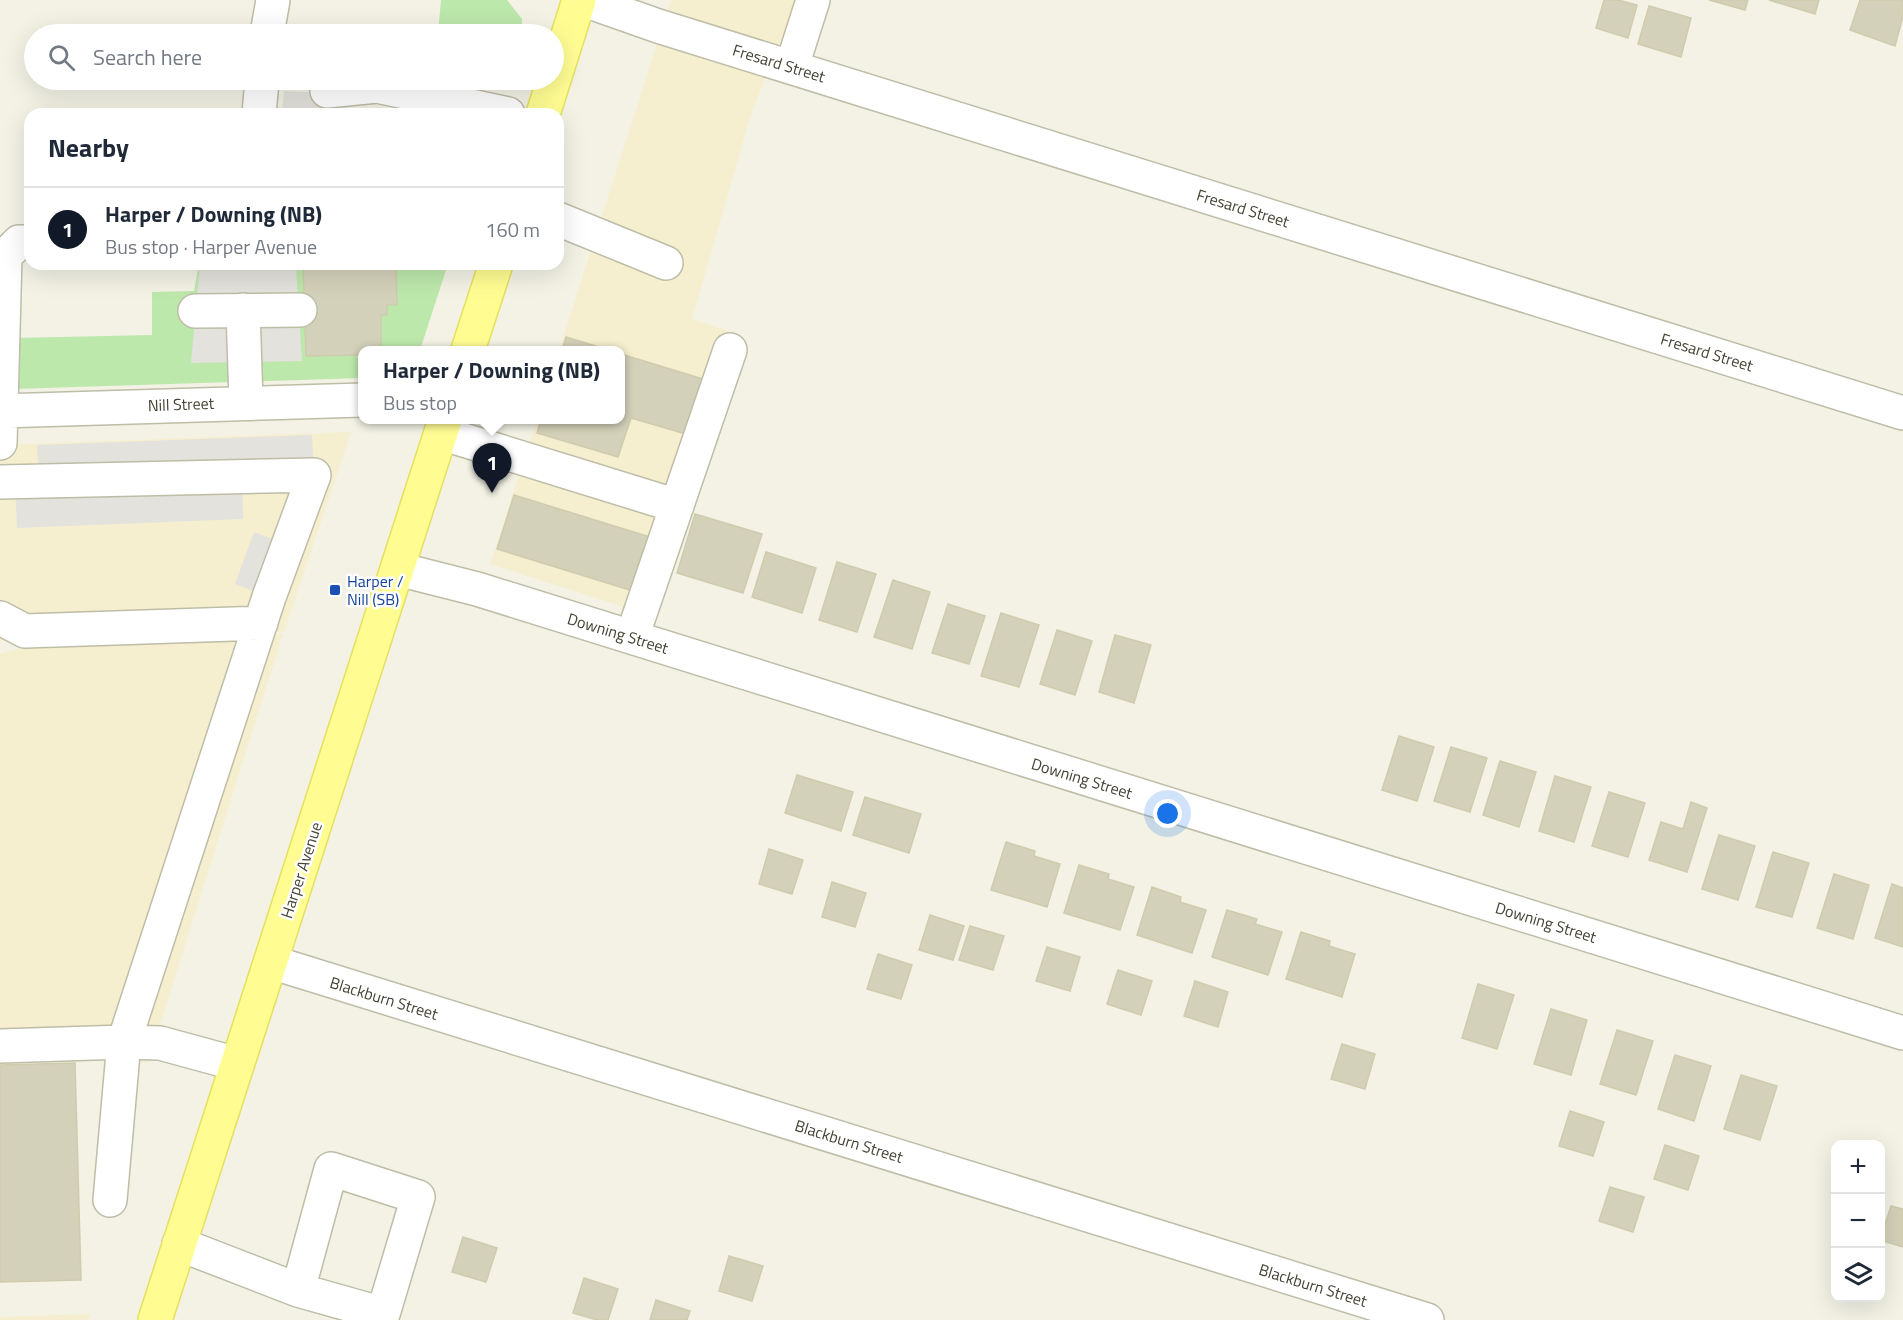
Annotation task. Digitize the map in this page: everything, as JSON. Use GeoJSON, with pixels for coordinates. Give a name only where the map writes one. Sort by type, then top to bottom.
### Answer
{"type":"FeatureCollection","features":[{"type":"Feature","properties":{"kind":"main road"},"geometry":{"type":"LineString","coordinates":[[564,48],[579,0]]}},
{"type":"Feature","properties":{"kind":"main road"},"geometry":{"type":"LineString","coordinates":[[545,108],[551,90]]}},
{"type":"Feature","properties":{"kind":"main road"},"geometry":{"type":"LineString","coordinates":[[470,346],[494,270]]}},
{"type":"Feature","properties":{"kind":"main road","name":"Harper Avenue"},"geometry":{"type":"LineString","coordinates":[[155,1320],[443,426]]}},
{"type":"Feature","properties":{"kind":"street"},"geometry":{"type":"LineString","coordinates":[[269,24],[273,0]]}},
{"type":"Feature","properties":{"kind":"street","name":"Fresard Street"},"geometry":{"type":"LineString","coordinates":[[584,0],[658,26],[1903,413]]}},
{"type":"Feature","properties":{"kind":"street"},"geometry":{"type":"LineString","coordinates":[[792,66],[813,0]]}},
{"type":"Feature","properties":{"kind":"street"},"geometry":{"type":"LineString","coordinates":[[260,108],[261,90]]}},
{"type":"Feature","properties":{"kind":"street"},"geometry":{"type":"LineString","coordinates":[[327,96],[357,90]]}},
{"type":"Feature","properties":{"kind":"street"},"geometry":{"type":"LineString","coordinates":[[385,90],[412,104],[450,108]]}},
{"type":"Feature","properties":{"kind":"street"},"geometry":{"type":"LineString","coordinates":[[564,221],[666,263]]}},
{"type":"Feature","properties":{"kind":"street"},"geometry":{"type":"LineString","coordinates":[[1,422],[5,256],[19,242],[24,242]]}},
{"type":"Feature","properties":{"kind":"street"},"geometry":{"type":"LineString","coordinates":[[243,310],[246,402]]}},
{"type":"Feature","properties":{"kind":"street"},"geometry":{"type":"LineString","coordinates":[[195,311],[300,310]]}},
{"type":"Feature","properties":{"kind":"street"},"geometry":{"type":"LineString","coordinates":[[632,638],[730,350]]}},
{"type":"Feature","properties":{"kind":"street","name":"Nill Street"},"geometry":{"type":"LineString","coordinates":[[1,422],[246,402],[358,400]]}},
{"type":"Feature","properties":{"kind":"street"},"geometry":{"type":"LineString","coordinates":[[443,426],[676,506]]}},
{"type":"Feature","properties":{"kind":"street"},"geometry":{"type":"LineString","coordinates":[[0,482],[314,475],[261,623],[160,924],[124,1042],[110,1200]]}},
{"type":"Feature","properties":{"kind":"street","name":"Downing Street"},"geometry":{"type":"LineString","coordinates":[[398,569],[477,589],[1903,1033]]}},
{"type":"Feature","properties":{"kind":"street"},"geometry":{"type":"LineString","coordinates":[[0,618],[25,631],[261,623]]}},
{"type":"Feature","properties":{"kind":"street","name":"Blackburn Street"},"geometry":{"type":"LineString","coordinates":[[271,963],[1426,1320]]}},
{"type":"Feature","properties":{"kind":"street"},"geometry":{"type":"LineString","coordinates":[[0,1046],[160,1043],[237,1064]]}},
{"type":"Feature","properties":{"kind":"street"},"geometry":{"type":"LineString","coordinates":[[179,1244],[298,1290],[383,1314],[418,1197],[331,1169],[298,1290]]}},
{"type":"Feature","properties":{"kind":"shaded area"},"geometry":{"type":"Polygon","coordinates":[[[671,0],[797,0],[752,111],[692,319],[740,335],[652,616],[490,564],[536,424],[625,424],[625,346],[560,346],[671,0]]]}},
{"type":"Feature","properties":{"kind":"shaded area"},"geometry":{"type":"Polygon","coordinates":[[[284,91],[328,93],[327,108],[283,108],[284,91]]]}},
{"type":"Feature","properties":{"kind":"shaded area"},"geometry":{"type":"Polygon","coordinates":[[[199,270],[296,270],[302,361],[191,363],[199,270]]]}},
{"type":"Feature","properties":{"kind":"shaded area"},"geometry":{"type":"Polygon","coordinates":[[[351,432],[284,632],[0,641],[0,445],[351,432]]]}},
{"type":"Feature","properties":{"kind":"shaded area"},"geometry":{"type":"Polygon","coordinates":[[[312,435],[314,475],[242,478],[243,519],[17,528],[15,483],[39,482],[37,445],[312,435]]]}},
{"type":"Feature","properties":{"kind":"shaded area"},"geometry":{"type":"Polygon","coordinates":[[[254,532],[288,545],[269,597],[235,584],[254,532]]]}},
{"type":"Feature","properties":{"kind":"shaded area"},"geometry":{"type":"Polygon","coordinates":[[[283,634],[148,1063],[104,1058],[0,1061],[0,654],[37,643],[283,634]]]}},
{"type":"Feature","properties":{"kind":"shaded area"},"geometry":{"type":"Polygon","coordinates":[[[90,1314],[89,1320],[0,1320],[0,1317],[90,1314]]]}},
{"type":"Feature","properties":{"kind":"green space"},"geometry":{"type":"Polygon","coordinates":[[[441,0],[507,0],[522,19],[522,24],[439,24],[441,0]]]}},
{"type":"Feature","properties":{"kind":"green space"},"geometry":{"type":"Polygon","coordinates":[[[198,270],[446,270],[421,346],[358,346],[358,378],[14,389],[14,338],[152,335],[152,292],[194,291],[198,270]]]}},
{"type":"Feature","properties":{"kind":"building"},"geometry":{"type":"Polygon","coordinates":[[[1604,0],[1618,0],[1637,5],[1628,38],[1596,28],[1604,0]]]}},
{"type":"Feature","properties":{"kind":"building"},"geometry":{"type":"Polygon","coordinates":[[[1709,0],[1748,0],[1745,10],[1709,0]]]}},
{"type":"Feature","properties":{"kind":"building"},"geometry":{"type":"Polygon","coordinates":[[[1769,0],[1819,0],[1815,14],[1769,0]]]}},
{"type":"Feature","properties":{"kind":"building"},"geometry":{"type":"Polygon","coordinates":[[[1860,0],[1903,0],[1903,16],[1895,46],[1850,30],[1860,0]]]}},
{"type":"Feature","properties":{"kind":"building"},"geometry":{"type":"Polygon","coordinates":[[[1649,6],[1691,18],[1681,57],[1638,44],[1649,6]]]}},
{"type":"Feature","properties":{"kind":"building"},"geometry":{"type":"Polygon","coordinates":[[[303,270],[396,270],[397,305],[387,305],[387,315],[381,315],[381,346],[358,346],[358,355],[306,356],[303,270]]]}},
{"type":"Feature","properties":{"kind":"building"},"geometry":{"type":"Polygon","coordinates":[[[566,337],[596,346],[563,346],[566,337]]]}},
{"type":"Feature","properties":{"kind":"building"},"geometry":{"type":"Polygon","coordinates":[[[625,355],[703,379],[686,434],[631,418],[618,457],[537,433],[540,424],[625,424],[625,355]]]}},
{"type":"Feature","properties":{"kind":"building"},"geometry":{"type":"Polygon","coordinates":[[[514,495],[650,537],[633,591],[497,549],[514,495]]]}},
{"type":"Feature","properties":{"kind":"building"},"geometry":{"type":"Polygon","coordinates":[[[695,514],[762,534],[743,593],[677,573],[695,514]]]}},
{"type":"Feature","properties":{"kind":"building"},"geometry":{"type":"Polygon","coordinates":[[[766,552],[816,568],[802,613],[752,597],[766,552]]]}},
{"type":"Feature","properties":{"kind":"building"},"geometry":{"type":"Polygon","coordinates":[[[837,562],[876,574],[857,632],[819,620],[837,562]]]}},
{"type":"Feature","properties":{"kind":"building"},"geometry":{"type":"Polygon","coordinates":[[[893,580],[930,592],[912,649],[874,637],[893,580]]]}},
{"type":"Feature","properties":{"kind":"building"},"geometry":{"type":"Polygon","coordinates":[[[948,604],[985,616],[969,664],[932,653],[948,604]]]}},
{"type":"Feature","properties":{"kind":"building"},"geometry":{"type":"Polygon","coordinates":[[[1001,613],[1039,625],[1019,687],[981,676],[1001,613]]]}},
{"type":"Feature","properties":{"kind":"building"},"geometry":{"type":"Polygon","coordinates":[[[1057,630],[1092,641],[1075,695],[1040,684],[1057,630]]]}},
{"type":"Feature","properties":{"kind":"building"},"geometry":{"type":"Polygon","coordinates":[[[1115,635],[1151,645],[1134,703],[1099,692],[1115,635]]]}},
{"type":"Feature","properties":{"kind":"building"},"geometry":{"type":"Polygon","coordinates":[[[1399,736],[1434,747],[1417,801],[1382,790],[1399,736]]]}},
{"type":"Feature","properties":{"kind":"building"},"geometry":{"type":"Polygon","coordinates":[[[1451,747],[1487,758],[1470,812],[1434,801],[1451,747]]]}},
{"type":"Feature","properties":{"kind":"building"},"geometry":{"type":"Polygon","coordinates":[[[1500,761],[1536,772],[1519,827],[1483,815],[1500,761]]]}},
{"type":"Feature","properties":{"kind":"building"},"geometry":{"type":"Polygon","coordinates":[[[797,775],[853,792],[841,831],[785,813],[797,775]]]}},
{"type":"Feature","properties":{"kind":"building"},"geometry":{"type":"Polygon","coordinates":[[[1555,776],[1591,787],[1574,842],[1539,831],[1555,776]]]}},
{"type":"Feature","properties":{"kind":"building"},"geometry":{"type":"Polygon","coordinates":[[[1609,792],[1645,803],[1628,857],[1592,846],[1609,792]]]}},
{"type":"Feature","properties":{"kind":"building"},"geometry":{"type":"Polygon","coordinates":[[[865,797],[921,814],[909,853],[853,835],[865,797]]]}},
{"type":"Feature","properties":{"kind":"building"},"geometry":{"type":"Polygon","coordinates":[[[1691,802],[1707,808],[1687,872],[1649,860],[1661,822],[1683,829],[1691,802]]]}},
{"type":"Feature","properties":{"kind":"building"},"geometry":{"type":"Polygon","coordinates":[[[1719,835],[1755,846],[1738,900],[1702,889],[1719,835]]]}},
{"type":"Feature","properties":{"kind":"building"},"geometry":{"type":"Polygon","coordinates":[[[1006,842],[1035,851],[1034,856],[1060,864],[1047,907],[991,890],[1006,842]]]}},
{"type":"Feature","properties":{"kind":"building"},"geometry":{"type":"Polygon","coordinates":[[[769,849],[803,860],[792,894],[759,884],[769,849]]]}},
{"type":"Feature","properties":{"kind":"building"},"geometry":{"type":"Polygon","coordinates":[[[1773,852],[1809,863],[1792,917],[1756,907],[1773,852]]]}},
{"type":"Feature","properties":{"kind":"building"},"geometry":{"type":"Polygon","coordinates":[[[1079,865],[1109,874],[1108,879],[1134,887],[1120,930],[1064,913],[1079,865]]]}},
{"type":"Feature","properties":{"kind":"building"},"geometry":{"type":"Polygon","coordinates":[[[1834,874],[1869,885],[1853,939],[1817,928],[1834,874]]]}},
{"type":"Feature","properties":{"kind":"building"},"geometry":{"type":"Polygon","coordinates":[[[832,882],[866,893],[855,927],[822,917],[832,882]]]}},
{"type":"Feature","properties":{"kind":"building"},"geometry":{"type":"Polygon","coordinates":[[[1892,884],[1903,888],[1903,947],[1875,938],[1892,884]]]}},
{"type":"Feature","properties":{"kind":"building"},"geometry":{"type":"Polygon","coordinates":[[[1152,887],[1181,897],[1180,902],[1206,910],[1192,953],[1137,935],[1152,887]]]}},
{"type":"Feature","properties":{"kind":"building"},"geometry":{"type":"Polygon","coordinates":[[[1227,910],[1257,919],[1255,924],[1282,932],[1268,975],[1212,957],[1227,910]]]}},
{"type":"Feature","properties":{"kind":"building"},"geometry":{"type":"Polygon","coordinates":[[[930,915],[964,926],[953,960],[919,950],[930,915]]]}},
{"type":"Feature","properties":{"kind":"building"},"geometry":{"type":"Polygon","coordinates":[[[970,926],[1004,936],[993,970],[959,960],[970,926]]]}},
{"type":"Feature","properties":{"kind":"building"},"geometry":{"type":"Polygon","coordinates":[[[1301,932],[1330,941],[1329,946],[1355,954],[1342,997],[1286,979],[1301,932]]]}},
{"type":"Feature","properties":{"kind":"building"},"geometry":{"type":"Polygon","coordinates":[[[1047,947],[1080,957],[1070,991],[1036,981],[1047,947]]]}},
{"type":"Feature","properties":{"kind":"building"},"geometry":{"type":"Polygon","coordinates":[[[878,954],[912,965],[901,999],[867,989],[878,954]]]}},
{"type":"Feature","properties":{"kind":"building"},"geometry":{"type":"Polygon","coordinates":[[[1118,970],[1152,981],[1141,1015],[1107,1004],[1118,970]]]}},
{"type":"Feature","properties":{"kind":"building"},"geometry":{"type":"Polygon","coordinates":[[[1195,981],[1228,992],[1218,1027],[1184,1016],[1195,981]]]}},
{"type":"Feature","properties":{"kind":"building"},"geometry":{"type":"Polygon","coordinates":[[[1478,984],[1514,995],[1497,1049],[1462,1038],[1478,984]]]}},
{"type":"Feature","properties":{"kind":"building"},"geometry":{"type":"Polygon","coordinates":[[[1551,1009],[1587,1020],[1571,1075],[1534,1064],[1551,1009]]]}},
{"type":"Feature","properties":{"kind":"building"},"geometry":{"type":"Polygon","coordinates":[[[1617,1030],[1653,1041],[1636,1095],[1600,1084],[1617,1030]]]}},
{"type":"Feature","properties":{"kind":"building"},"geometry":{"type":"Polygon","coordinates":[[[1342,1044],[1375,1054],[1365,1089],[1331,1079],[1342,1044]]]}},
{"type":"Feature","properties":{"kind":"building"},"geometry":{"type":"Polygon","coordinates":[[[1675,1055],[1711,1066],[1694,1121],[1658,1109],[1675,1055]]]}},
{"type":"Feature","properties":{"kind":"building"},"geometry":{"type":"Polygon","coordinates":[[[75,1063],[81,1280],[0,1282],[0,1065],[75,1063]]]}},
{"type":"Feature","properties":{"kind":"building"},"geometry":{"type":"Polygon","coordinates":[[[1741,1075],[1777,1086],[1760,1140],[1724,1129],[1741,1075]]]}},
{"type":"Feature","properties":{"kind":"building"},"geometry":{"type":"Polygon","coordinates":[[[1570,1111],[1604,1122],[1593,1156],[1559,1146],[1570,1111]]]}},
{"type":"Feature","properties":{"kind":"building"},"geometry":{"type":"Polygon","coordinates":[[[1665,1145],[1699,1156],[1688,1190],[1654,1179],[1665,1145]]]}},
{"type":"Feature","properties":{"kind":"building"},"geometry":{"type":"Polygon","coordinates":[[[1610,1187],[1644,1197],[1633,1232],[1599,1221],[1610,1187]]]}},
{"type":"Feature","properties":{"kind":"building"},"geometry":{"type":"Polygon","coordinates":[[[1891,1206],[1903,1209],[1903,1247],[1885,1242],[1885,1225],[1891,1206]]]}},
{"type":"Feature","properties":{"kind":"building"},"geometry":{"type":"Polygon","coordinates":[[[463,1237],[497,1248],[486,1282],[452,1272],[463,1237]]]}},
{"type":"Feature","properties":{"kind":"building"},"geometry":{"type":"Polygon","coordinates":[[[729,1256],[763,1266],[752,1301],[719,1291],[729,1256]]]}},
{"type":"Feature","properties":{"kind":"building"},"geometry":{"type":"Polygon","coordinates":[[[584,1278],[618,1289],[608,1320],[597,1320],[573,1313],[584,1278]]]}},
{"type":"Feature","properties":{"kind":"building"},"geometry":{"type":"Polygon","coordinates":[[[656,1300],[690,1311],[687,1320],[650,1320],[656,1300]]]}},
{"type":"Feature","properties":{"kind":"place","name":"Harper / Downing (NB)"},"geometry":{"type":"Point","coordinates":[492,493]}},
{"type":"Feature","properties":{"kind":"place","name":"Harper / Nill (SB)"},"geometry":{"type":"Point","coordinates":[335,590]}}]}
